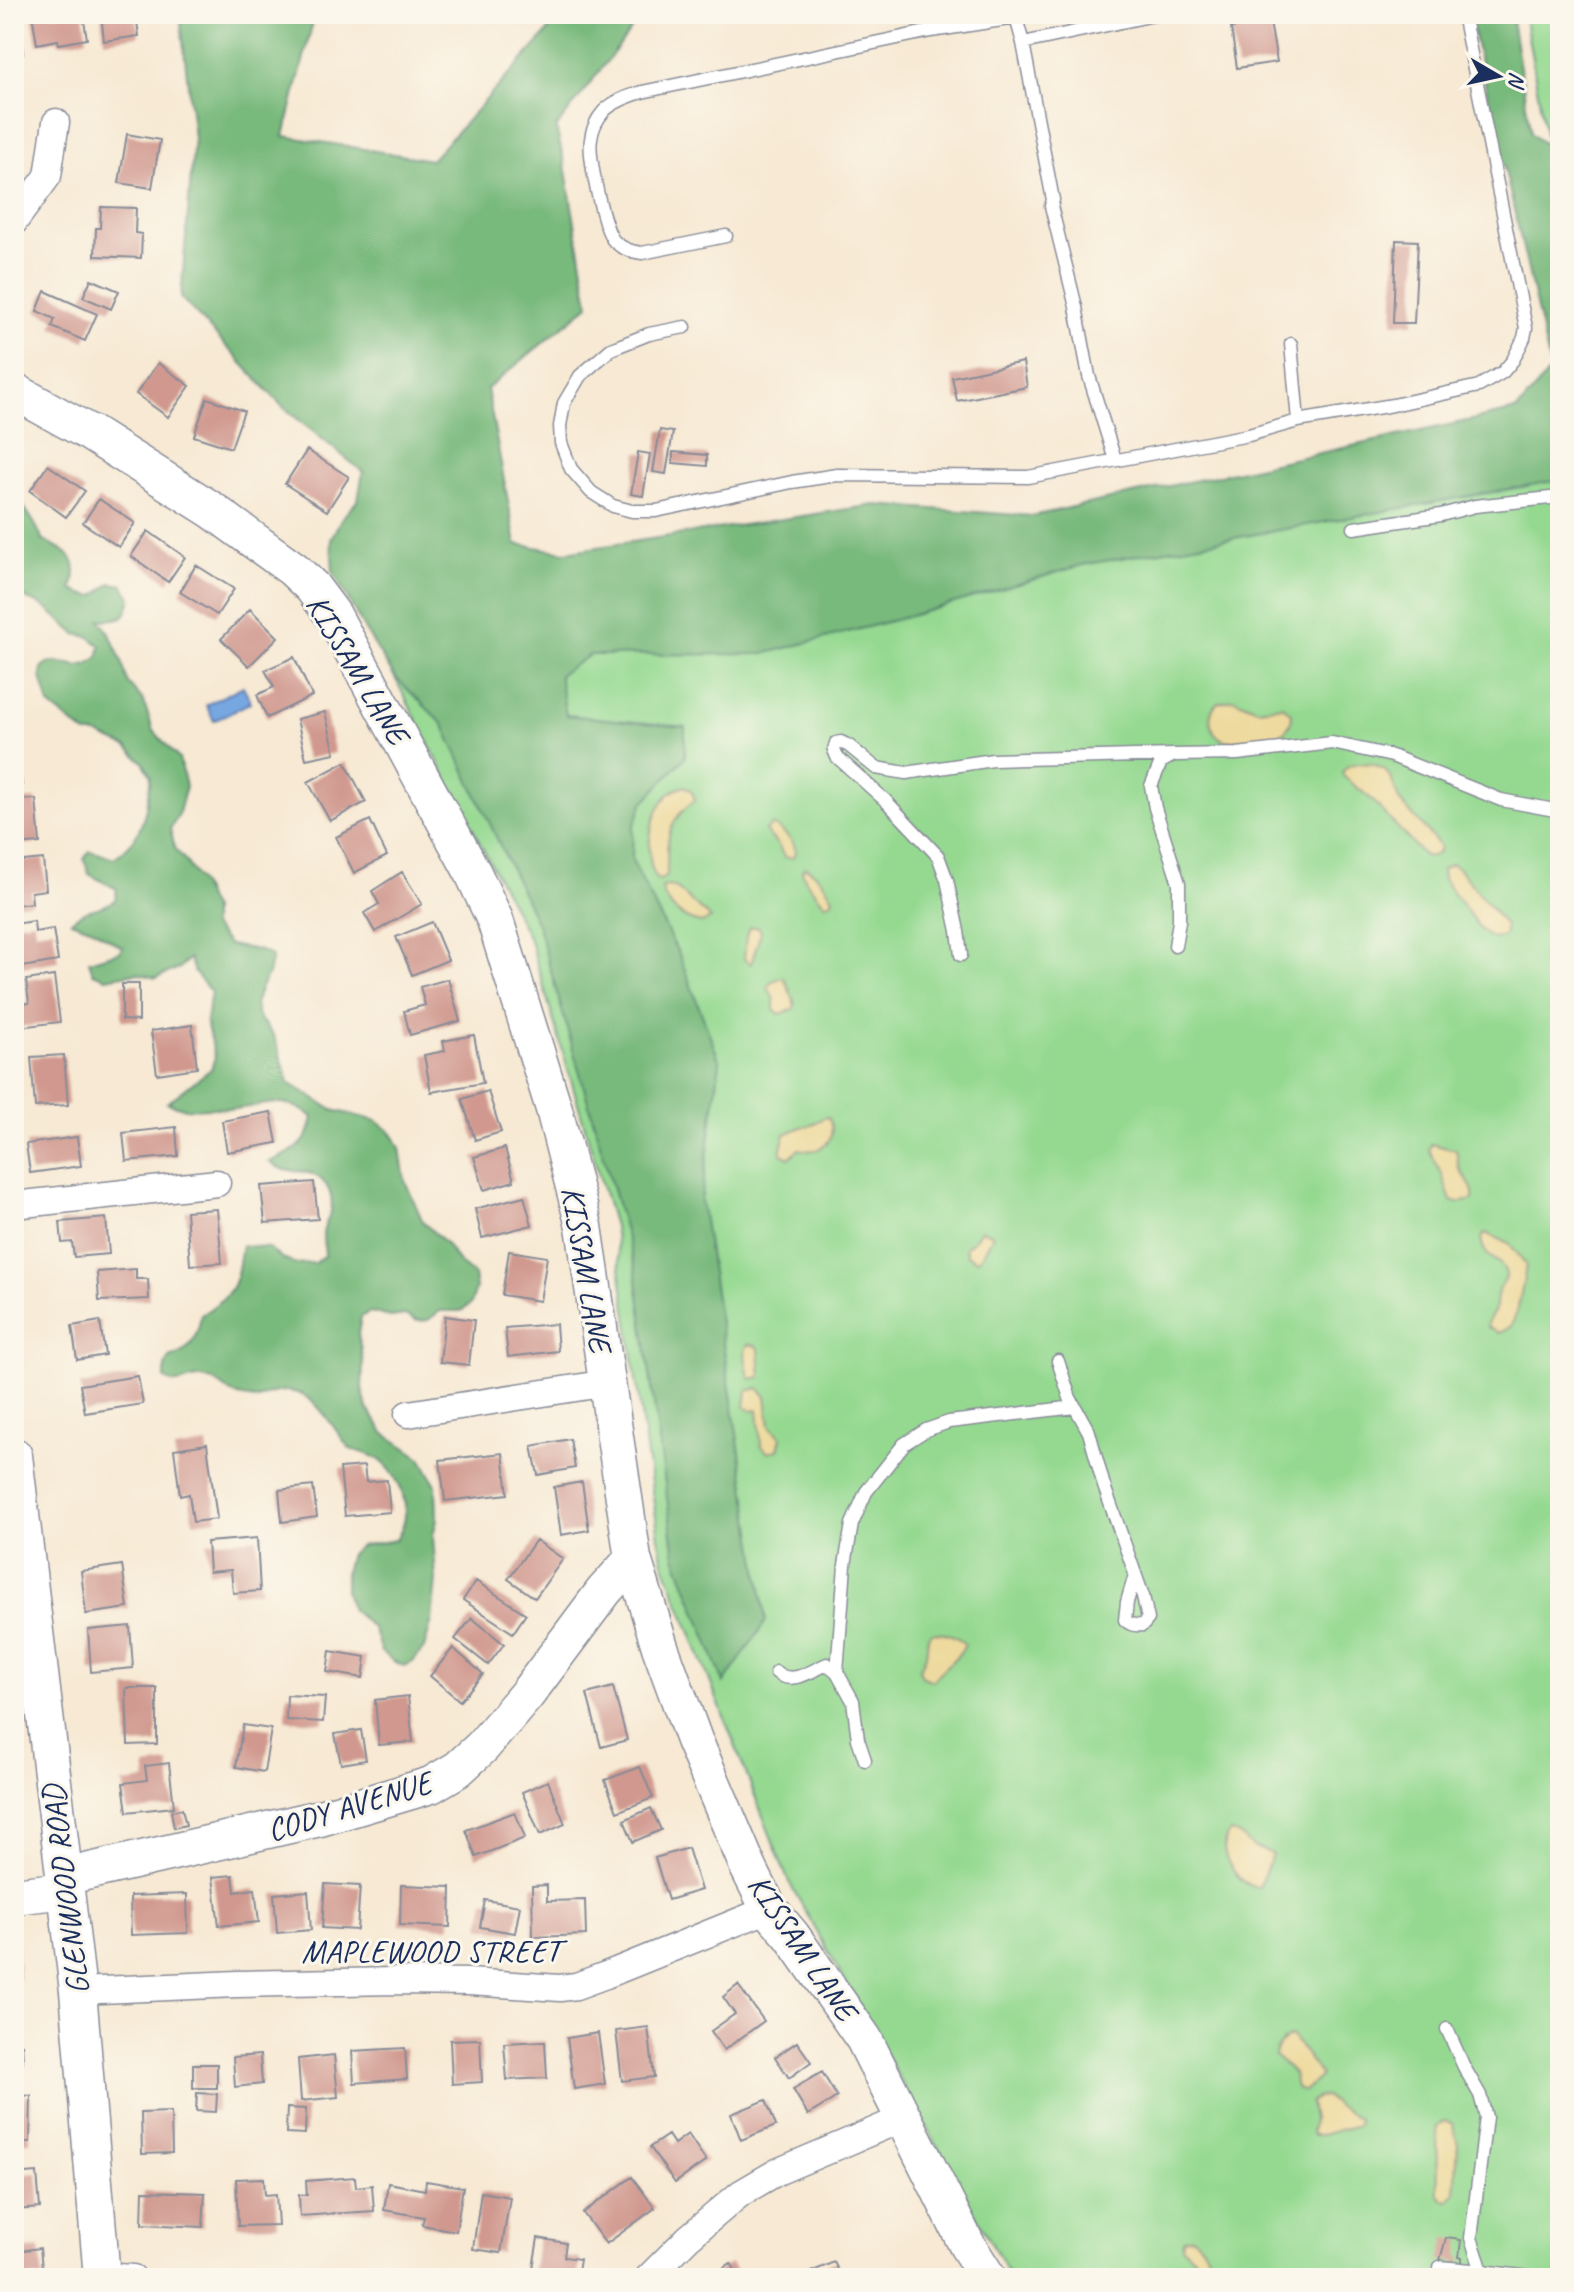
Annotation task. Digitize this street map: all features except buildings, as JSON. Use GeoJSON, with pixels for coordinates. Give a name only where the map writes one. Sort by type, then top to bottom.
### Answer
{"type":"FeatureCollection","features":[{"type":"Feature","properties":{"kind":"street"},"geometry":{"type":"LineString","coordinates":[[14,222],[48,176],[56,122]]}},
{"type":"Feature","properties":{"kind":"street","name":"KISSAM LANE"},"geometry":{"type":"LineString","coordinates":[[14,391],[90,433],[212,510],[293,569],[312,587],[333,615],[473,873],[495,920],[554,1109],[584,1226],[633,1559],[660,1647],[694,1740],[769,1909],[792,1936],[864,2039],[967,2245],[988,2278]]}},
{"type":"Feature","properties":{"kind":"street"},"geometry":{"type":"LineString","coordinates":[[14,1205],[217,1183]]}},
{"type":"Feature","properties":{"kind":"street"},"geometry":{"type":"LineString","coordinates":[[408,1414],[608,1383]]}},
{"type":"Feature","properties":{"kind":"street","name":"GLENWOOD ROAD"},"geometry":{"type":"LineString","coordinates":[[14,1456],[20,1561],[78,1991],[112,2277]]}},
{"type":"Feature","properties":{"kind":"street","name":"CODY AVENUE"},"geometry":{"type":"LineString","coordinates":[[14,1896],[320,1818],[431,1785],[458,1769],[482,1747],[527,1694],[604,1591],[633,1559]]}},
{"type":"Feature","properties":{"kind":"street","name":"MAPLEWOOD STREET"},"geometry":{"type":"LineString","coordinates":[[78,1991],[397,1981],[560,1988],[576,1986],[606,1975],[769,1909]]}},
{"type":"Feature","properties":{"kind":"street"},"geometry":{"type":"LineString","coordinates":[[648,2278],[688,2238],[741,2193],[777,2172],[904,2118]]}},
{"type":"Feature","properties":{"kind":"lane"},"geometry":{"type":"LineString","coordinates":[[1023,43],[1159,14]]}},
{"type":"Feature","properties":{"kind":"lane"},"geometry":{"type":"LineString","coordinates":[[685,327],[649,334],[611,349],[580,376],[564,403],[561,443],[571,469],[591,492],[613,506],[632,511],[656,511],[837,475],[1028,477],[1249,435],[1298,421],[1479,386],[1503,372],[1513,360],[1526,328],[1463,14]]}},
{"type":"Feature","properties":{"kind":"lane"},"geometry":{"type":"LineString","coordinates":[[726,236],[642,253],[630,252],[613,240],[603,212],[590,154],[595,125],[604,111],[621,99],[642,92],[1015,16],[1053,200],[1051,206],[1089,376],[1115,460]]}},
{"type":"Feature","properties":{"kind":"lane"},"geometry":{"type":"LineString","coordinates":[[1291,344],[1298,421]]}},
{"type":"Feature","properties":{"kind":"lane"},"geometry":{"type":"LineString","coordinates":[[1354,528],[1441,515],[1475,506],[1560,497]]}},
{"type":"Feature","properties":{"kind":"lane"},"geometry":{"type":"LineString","coordinates":[[961,955],[947,880],[938,856],[886,801],[837,757],[834,750],[836,743],[849,746],[876,768],[906,773],[993,760],[1237,754],[1332,743],[1392,756],[1501,800],[1560,811]]}},
{"type":"Feature","properties":{"kind":"lane"},"geometry":{"type":"LineString","coordinates":[[1174,755],[1161,762],[1151,786],[1179,883],[1179,921],[1175,946]]}},
{"type":"Feature","properties":{"kind":"lane"},"geometry":{"type":"LineString","coordinates":[[1058,1361],[1070,1398],[1089,1432],[1108,1499],[1135,1575]]}},
{"type":"Feature","properties":{"kind":"lane"},"geometry":{"type":"LineString","coordinates":[[837,1672],[845,1565],[852,1524],[866,1492],[904,1444],[926,1430],[949,1422],[1075,1407]]}},
{"type":"Feature","properties":{"kind":"lane"},"geometry":{"type":"LineString","coordinates":[[776,1672],[789,1679],[827,1664],[837,1672],[853,1701],[858,1739],[865,1760]]}},
{"type":"Feature","properties":{"kind":"lane"},"geometry":{"type":"LineString","coordinates":[[1447,2029],[1480,2095],[1486,2117],[1471,2238],[1482,2271]]}},
{"type":"Feature","properties":{"kind":"lane"},"geometry":{"type":"LineString","coordinates":[[1440,2267],[1537,2278]]}},
{"type":"Feature","properties":{"kind":"green space"},"geometry":{"type":"Polygon","coordinates":[[[180,14],[315,14],[284,136],[431,160],[547,33],[555,14],[631,14],[631,30],[556,128],[589,305],[487,389],[516,544],[565,552],[875,505],[1032,516],[1517,410],[1551,370],[1469,14],[1511,14],[1531,134],[1560,155],[1560,480],[1082,565],[910,616],[763,654],[590,655],[559,675],[566,715],[685,727],[685,757],[643,803],[633,828],[632,860],[680,957],[720,1062],[701,1201],[766,1621],[724,1683],[675,1556],[635,1267],[538,926],[443,724],[394,676],[333,572],[331,539],[341,519],[358,500],[363,472],[283,407],[181,298],[194,138],[180,14]]]}},
{"type":"Feature","properties":{"kind":"green space"},"geometry":{"type":"Polygon","coordinates":[[[1524,14],[1560,14],[1560,217],[1524,14]]]}},
{"type":"Feature","properties":{"kind":"green space"},"geometry":{"type":"Polygon","coordinates":[[[1560,430],[1560,2278],[1011,2278],[788,1880],[662,1559],[614,1226],[530,940],[394,676],[1560,430]]]}},
{"type":"Feature","properties":{"kind":"green space"},"geometry":{"type":"Polygon","coordinates":[[[14,496],[30,516],[42,540],[60,548],[71,558],[75,570],[72,589],[95,596],[111,583],[123,585],[131,597],[125,615],[100,620],[110,634],[128,683],[143,700],[153,730],[179,759],[186,786],[178,816],[170,829],[175,849],[200,883],[212,909],[212,926],[229,945],[272,956],[255,1005],[258,1017],[274,1036],[289,1083],[333,1110],[377,1121],[392,1133],[400,1148],[405,1181],[423,1222],[445,1243],[460,1264],[474,1275],[476,1289],[471,1304],[461,1311],[440,1311],[428,1320],[417,1321],[405,1315],[391,1317],[370,1312],[361,1317],[358,1334],[363,1363],[362,1388],[367,1408],[384,1433],[421,1458],[436,1485],[437,1519],[433,1535],[436,1580],[432,1621],[424,1648],[413,1662],[404,1666],[381,1652],[373,1628],[352,1610],[345,1592],[345,1572],[350,1554],[360,1546],[396,1540],[403,1526],[404,1500],[391,1471],[377,1458],[350,1449],[323,1412],[302,1395],[290,1391],[275,1392],[258,1399],[249,1398],[236,1395],[206,1379],[195,1378],[176,1383],[165,1379],[165,1366],[170,1358],[189,1347],[201,1315],[228,1293],[236,1278],[242,1245],[268,1248],[295,1264],[315,1263],[325,1255],[323,1232],[331,1211],[331,1199],[325,1184],[317,1177],[306,1172],[287,1171],[270,1162],[293,1151],[304,1141],[313,1117],[283,1103],[235,1109],[187,1108],[167,1103],[211,1069],[215,1057],[206,1022],[211,992],[194,972],[189,958],[180,968],[156,978],[136,973],[106,978],[93,973],[89,961],[123,948],[93,929],[71,921],[115,900],[117,889],[89,874],[84,859],[90,851],[114,858],[132,842],[142,822],[151,776],[143,762],[127,747],[97,734],[86,734],[49,705],[41,677],[42,668],[47,663],[56,662],[79,666],[88,664],[98,657],[101,646],[90,637],[76,634],[42,605],[25,598],[14,581],[14,528],[17,516],[14,513],[14,496]]]}},
{"type":"Feature","properties":{"kind":"sand"},"geometry":{"type":"Polygon","coordinates":[[[1234,699],[1257,709],[1283,706],[1292,714],[1290,724],[1284,732],[1267,739],[1225,741],[1213,729],[1211,713],[1217,703],[1234,699]]]}},
{"type":"Feature","properties":{"kind":"sand"},"geometry":{"type":"Polygon","coordinates":[[[1357,763],[1373,764],[1384,769],[1399,800],[1440,846],[1437,853],[1424,856],[1370,798],[1344,777],[1342,772],[1357,763]]]}},
{"type":"Feature","properties":{"kind":"sand"},"geometry":{"type":"Polygon","coordinates":[[[685,786],[692,791],[695,800],[672,825],[667,876],[656,879],[650,858],[650,835],[656,813],[668,795],[685,786]]]}},
{"type":"Feature","properties":{"kind":"sand"},"geometry":{"type":"Polygon","coordinates":[[[772,825],[794,845],[796,853],[792,858],[784,857],[765,831],[772,825]]]}},
{"type":"Feature","properties":{"kind":"sand"},"geometry":{"type":"Polygon","coordinates":[[[1452,864],[1505,925],[1505,934],[1501,937],[1491,938],[1481,930],[1443,879],[1442,869],[1452,864]]]}},
{"type":"Feature","properties":{"kind":"sand"},"geometry":{"type":"Polygon","coordinates":[[[805,867],[825,885],[833,898],[831,902],[825,904],[811,888],[803,874],[805,867]]]}},
{"type":"Feature","properties":{"kind":"sand"},"geometry":{"type":"Polygon","coordinates":[[[662,887],[675,887],[711,919],[701,923],[681,915],[666,900],[662,887]]]}},
{"type":"Feature","properties":{"kind":"sand"},"geometry":{"type":"Polygon","coordinates":[[[749,927],[759,927],[761,932],[751,964],[744,959],[749,927]]]}},
{"type":"Feature","properties":{"kind":"sand"},"geometry":{"type":"Polygon","coordinates":[[[783,977],[795,1006],[780,1014],[774,1010],[774,999],[768,987],[772,981],[783,977]]]}},
{"type":"Feature","properties":{"kind":"sand"},"geometry":{"type":"Polygon","coordinates":[[[829,1118],[831,1126],[826,1144],[814,1150],[799,1149],[789,1158],[781,1154],[785,1134],[829,1118]]]}},
{"type":"Feature","properties":{"kind":"sand"},"geometry":{"type":"Polygon","coordinates":[[[1431,1144],[1456,1150],[1459,1168],[1472,1190],[1473,1200],[1451,1201],[1429,1150],[1431,1144]]]}},
{"type":"Feature","properties":{"kind":"sand"},"geometry":{"type":"Polygon","coordinates":[[[981,1230],[992,1234],[992,1238],[976,1260],[967,1255],[965,1247],[981,1230]]]}},
{"type":"Feature","properties":{"kind":"sand"},"geometry":{"type":"Polygon","coordinates":[[[1485,1233],[1509,1243],[1526,1264],[1513,1322],[1499,1333],[1488,1328],[1487,1323],[1506,1273],[1485,1251],[1481,1239],[1485,1233]]]}},
{"type":"Feature","properties":{"kind":"sand"},"geometry":{"type":"Polygon","coordinates":[[[748,1344],[759,1349],[761,1377],[749,1377],[745,1355],[748,1344]]]}},
{"type":"Feature","properties":{"kind":"sand"},"geometry":{"type":"Polygon","coordinates":[[[759,1388],[766,1397],[770,1426],[781,1437],[778,1450],[767,1452],[761,1445],[758,1410],[745,1407],[747,1391],[759,1388]]]}},
{"type":"Feature","properties":{"kind":"sand"},"geometry":{"type":"Polygon","coordinates":[[[932,1632],[950,1635],[965,1645],[933,1681],[923,1677],[919,1670],[926,1655],[928,1636],[932,1632]]]}},
{"type":"Feature","properties":{"kind":"sand"},"geometry":{"type":"Polygon","coordinates":[[[1230,1832],[1272,1855],[1259,1887],[1244,1882],[1231,1867],[1224,1848],[1230,1832]]]}},
{"type":"Feature","properties":{"kind":"sand"},"geometry":{"type":"Polygon","coordinates":[[[1292,2036],[1321,2076],[1304,2091],[1296,2088],[1293,2074],[1275,2056],[1281,2043],[1292,2036]]]}},
{"type":"Feature","properties":{"kind":"sand"},"geometry":{"type":"Polygon","coordinates":[[[1326,2096],[1359,2119],[1358,2125],[1313,2135],[1310,2102],[1326,2096]]]}},
{"type":"Feature","properties":{"kind":"sand"},"geometry":{"type":"Polygon","coordinates":[[[1445,2121],[1452,2123],[1458,2144],[1455,2193],[1448,2200],[1442,2199],[1438,2193],[1437,2126],[1445,2121]]]}},
{"type":"Feature","properties":{"kind":"sand"},"geometry":{"type":"Polygon","coordinates":[[[1192,2237],[1205,2250],[1209,2260],[1206,2264],[1201,2264],[1182,2247],[1183,2239],[1192,2237]]]}},
{"type":"Feature","properties":{"kind":"water"},"geometry":{"type":"Polygon","coordinates":[[[243,686],[251,702],[214,721],[206,705],[243,686]]]}}]}
